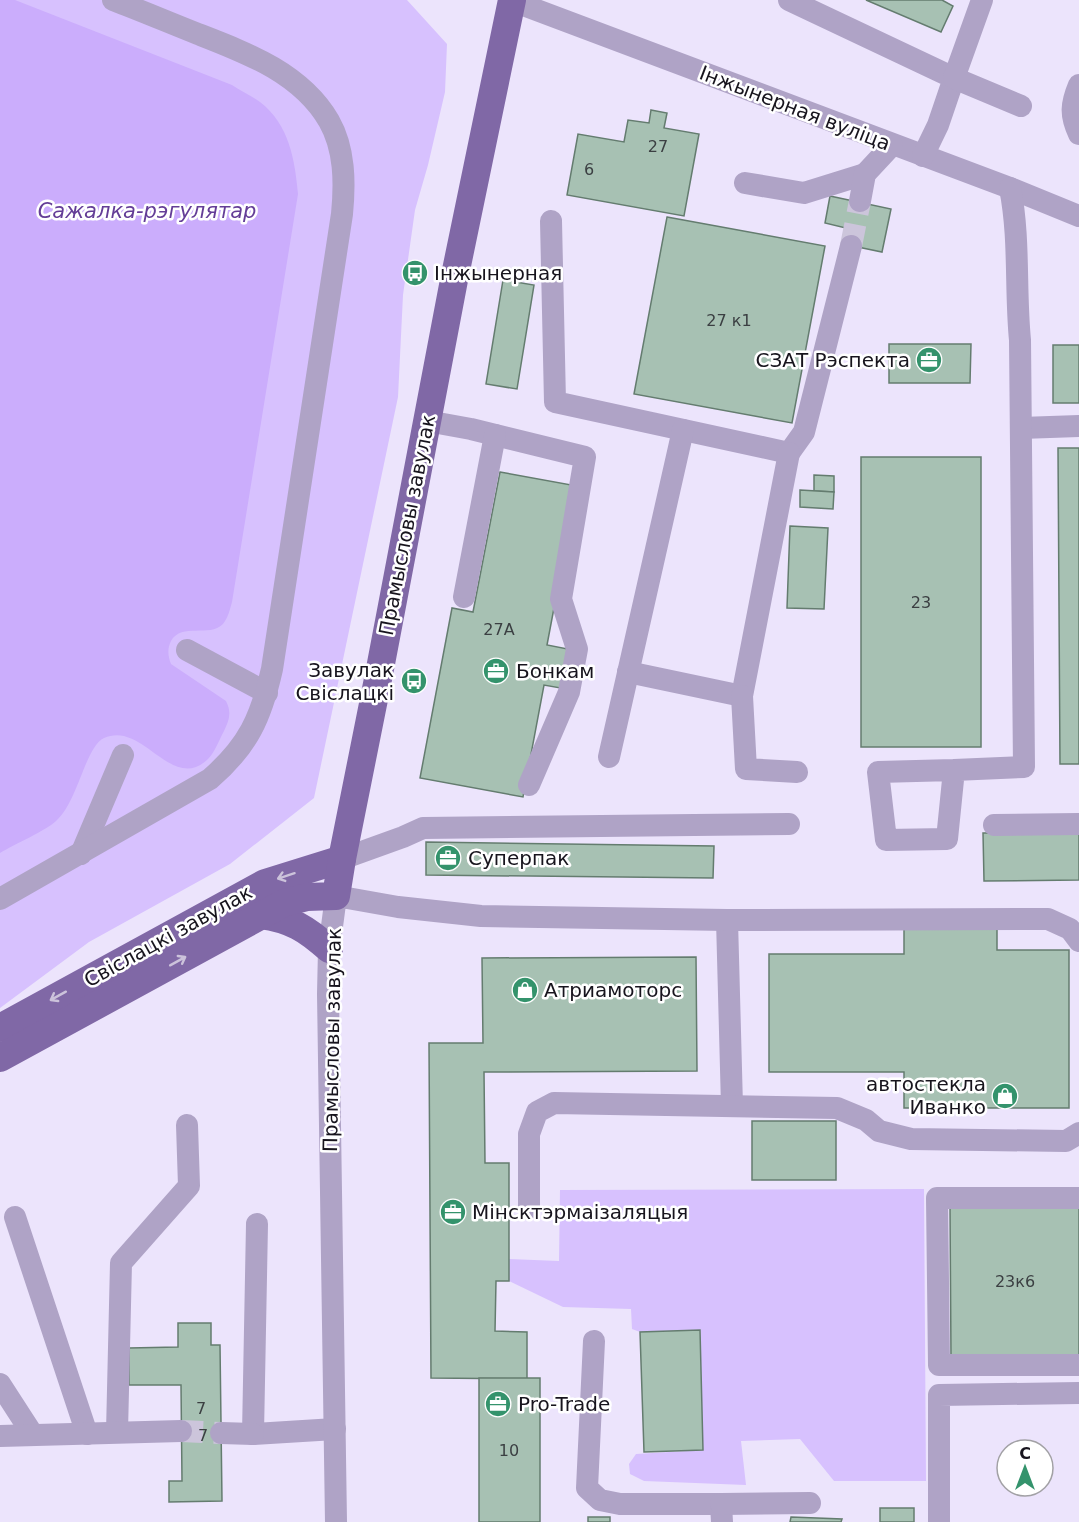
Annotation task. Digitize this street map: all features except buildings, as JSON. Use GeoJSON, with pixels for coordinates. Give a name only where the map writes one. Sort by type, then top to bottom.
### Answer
{"type":"FeatureCollection","features":[{"type":"Feature","properties":{"kind":"main road","name":"Прамысловы завулак"},"geometry":{"type":"LineString","coordinates":[[336,896],[511,0]]}},
{"type":"Feature","properties":{"kind":"main road","name":"Свіслацкі завулак"},"geometry":{"type":"LineString","coordinates":[[0,1028],[265,883],[342,859]]}},
{"type":"Feature","properties":{"kind":"main road","name":"Свіслацкі завулак"},"geometry":{"type":"LineString","coordinates":[[0,1058],[284,903],[308,897],[336,896]]}},
{"type":"Feature","properties":{"kind":"main road"},"geometry":{"type":"LineString","coordinates":[[261,915],[282,918],[302,927],[330,949]]}},
{"type":"Feature","properties":{"kind":"street"},"geometry":{"type":"LineString","coordinates":[[0,899],[210,779],[230,761],[246,740],[258,717],[267,693],[272,669],[342,214],[345,183],[341,153],[329,121],[309,95],[284,74],[251,55],[113,0]]}},
{"type":"Feature","properties":{"kind":"street","name":"Інжынерная вуліца"},"geometry":{"type":"LineString","coordinates":[[511,0],[1079,216]]}},
{"type":"Feature","properties":{"kind":"street"},"geometry":{"type":"LineString","coordinates":[[789,0],[954,78],[1021,106]]}},
{"type":"Feature","properties":{"kind":"street"},"geometry":{"type":"LineString","coordinates":[[923,156],[938,125],[982,0]]}},
{"type":"Feature","properties":{"kind":"street"},"geometry":{"type":"LineString","coordinates":[[1079,85],[1072,103],[1079,134]]}},
{"type":"Feature","properties":{"kind":"street"},"geometry":{"type":"LineString","coordinates":[[860,201],[866,174],[892,145]]}},
{"type":"Feature","properties":{"kind":"street"},"geometry":{"type":"LineString","coordinates":[[745,183],[804,193],[866,174]]}},
{"type":"Feature","properties":{"kind":"street"},"geometry":{"type":"LineString","coordinates":[[954,770],[1024,767],[1021,428],[1015,214],[1010,188]]}},
{"type":"Feature","properties":{"kind":"street"},"geometry":{"type":"LineString","coordinates":[[551,221],[555,402],[789,453]]}},
{"type":"Feature","properties":{"kind":"street"},"geometry":{"type":"LineString","coordinates":[[797,772],[746,769],[742,696],[789,453],[804,432],[851,246]]}},
{"type":"Feature","properties":{"kind":"street"},"geometry":{"type":"LineString","coordinates":[[427,421],[585,457],[561,599],[577,649],[569,692],[529,785]]}},
{"type":"Feature","properties":{"kind":"street"},"geometry":{"type":"LineString","coordinates":[[1021,428],[1079,426]]}},
{"type":"Feature","properties":{"kind":"street"},"geometry":{"type":"LineString","coordinates":[[609,757],[683,430]]}},
{"type":"Feature","properties":{"kind":"street"},"geometry":{"type":"LineString","coordinates":[[464,597],[495,435]]}},
{"type":"Feature","properties":{"kind":"street"},"geometry":{"type":"LineString","coordinates":[[187,650],[267,693]]}},
{"type":"Feature","properties":{"kind":"street"},"geometry":{"type":"LineString","coordinates":[[628,672],[742,696]]}},
{"type":"Feature","properties":{"kind":"street"},"geometry":{"type":"LineString","coordinates":[[81,854],[123,755]]}},
{"type":"Feature","properties":{"kind":"street"},"geometry":{"type":"LineString","coordinates":[[342,859],[423,828],[789,824]]}},
{"type":"Feature","properties":{"kind":"street"},"geometry":{"type":"LineString","coordinates":[[994,825],[1079,824]]}},
{"type":"Feature","properties":{"kind":"street"},"geometry":{"type":"LineString","coordinates":[[336,896],[398,907],[481,916],[727,920],[1048,919],[1070,929],[1079,941]]}},
{"type":"Feature","properties":{"kind":"street","name":"Прамысловы завулак"},"geometry":{"type":"LineString","coordinates":[[336,896],[328,994],[336,1522]]}},
{"type":"Feature","properties":{"kind":"street"},"geometry":{"type":"LineString","coordinates":[[727,920],[732,1106]]}},
{"type":"Feature","properties":{"kind":"street"},"geometry":{"type":"LineString","coordinates":[[529,1208],[529,1134],[537,1112],[555,1103],[837,1108],[866,1120],[879,1131],[911,1139],[1066,1141],[1079,1133]]}},
{"type":"Feature","properties":{"kind":"street"},"geometry":{"type":"LineString","coordinates":[[117,1432],[121,1263],[189,1186],[187,1125]]}},
{"type":"Feature","properties":{"kind":"street"},"geometry":{"type":"LineString","coordinates":[[1079,1198],[937,1198],[939,1365],[1079,1365]]}},
{"type":"Feature","properties":{"kind":"street"},"geometry":{"type":"LineString","coordinates":[[15,1217],[87,1434]]}},
{"type":"Feature","properties":{"kind":"street"},"geometry":{"type":"LineString","coordinates":[[253,1434],[258,1224]]}},
{"type":"Feature","properties":{"kind":"street"},"geometry":{"type":"LineString","coordinates":[[594,1341],[587,1488],[600,1500],[620,1504],[722,1513],[810,1503]]}},
{"type":"Feature","properties":{"kind":"street"},"geometry":{"type":"LineString","coordinates":[[0,1384],[33,1435]]}},
{"type":"Feature","properties":{"kind":"street"},"geometry":{"type":"LineString","coordinates":[[939,1522],[939,1395],[1079,1393]]}},
{"type":"Feature","properties":{"kind":"street"},"geometry":{"type":"LineString","coordinates":[[221,1433],[253,1434],[335,1429]]}},
{"type":"Feature","properties":{"kind":"street"},"geometry":{"type":"LineString","coordinates":[[0,1436],[181,1431]]}},
{"type":"Feature","properties":{"kind":"shaded area"},"geometry":{"type":"Polygon","coordinates":[[[0,0],[407,0],[447,44],[445,92],[415,210],[403,295],[398,397],[314,798],[230,864],[89,942],[0,1008],[0,0]]]}},
{"type":"Feature","properties":{"kind":"shaded area"},"geometry":{"type":"Polygon","coordinates":[[[924,1189],[926,1481],[834,1481],[800,1439],[741,1441],[746,1485],[644,1481],[630,1474],[629,1464],[636,1454],[703,1450],[700,1330],[640,1332],[632,1329],[631,1309],[563,1307],[509,1281],[509,1259],[559,1261],[560,1190],[924,1189]]]}},
{"type":"Feature","properties":{"kind":"water","name":"Сажалка-рэгулятар"},"geometry":{"type":"Polygon","coordinates":[[[0,0],[15,0],[232,85],[257,100],[270,111],[284,132],[295,168],[298,194],[232,602],[223,624],[211,630],[182,632],[171,641],[168,650],[171,664],[226,701],[229,716],[224,731],[208,759],[195,767],[182,768],[132,739],[118,735],[104,738],[97,743],[70,801],[56,821],[0,853],[0,0]]]}},
{"type":"Feature","properties":{"kind":"tunnel"},"geometry":{"type":"LineString","coordinates":[[851,246],[860,201]]}},
{"type":"Feature","properties":{"kind":"tunnel"},"geometry":{"type":"LineString","coordinates":[[181,1431],[221,1433]]}},
{"type":"Feature","properties":{"kind":"place","name":"Інжынерная"},"geometry":{"type":"Point","coordinates":[415,273]}},
{"type":"Feature","properties":{"kind":"place","name":"СЗАТ Рэспекта"},"geometry":{"type":"Point","coordinates":[929,360]}},
{"type":"Feature","properties":{"kind":"place","name":"Бонкам"},"geometry":{"type":"Point","coordinates":[496,671]}},
{"type":"Feature","properties":{"kind":"place","name":"Завулак Свіслацкі"},"geometry":{"type":"Point","coordinates":[414,681]}},
{"type":"Feature","properties":{"kind":"place","name":"Суперпак"},"geometry":{"type":"Point","coordinates":[448,858]}},
{"type":"Feature","properties":{"kind":"place","name":"Атриамоторс"},"geometry":{"type":"Point","coordinates":[525,990]}},
{"type":"Feature","properties":{"kind":"place","name":"автостекла Иванко"},"geometry":{"type":"Point","coordinates":[1005,1096]}},
{"type":"Feature","properties":{"kind":"place","name":"Мінсктэрмаізаляцыя"},"geometry":{"type":"Point","coordinates":[453,1212]}},
{"type":"Feature","properties":{"kind":"place","name":"Pro-Trade"},"geometry":{"type":"Point","coordinates":[498,1404]}}]}
